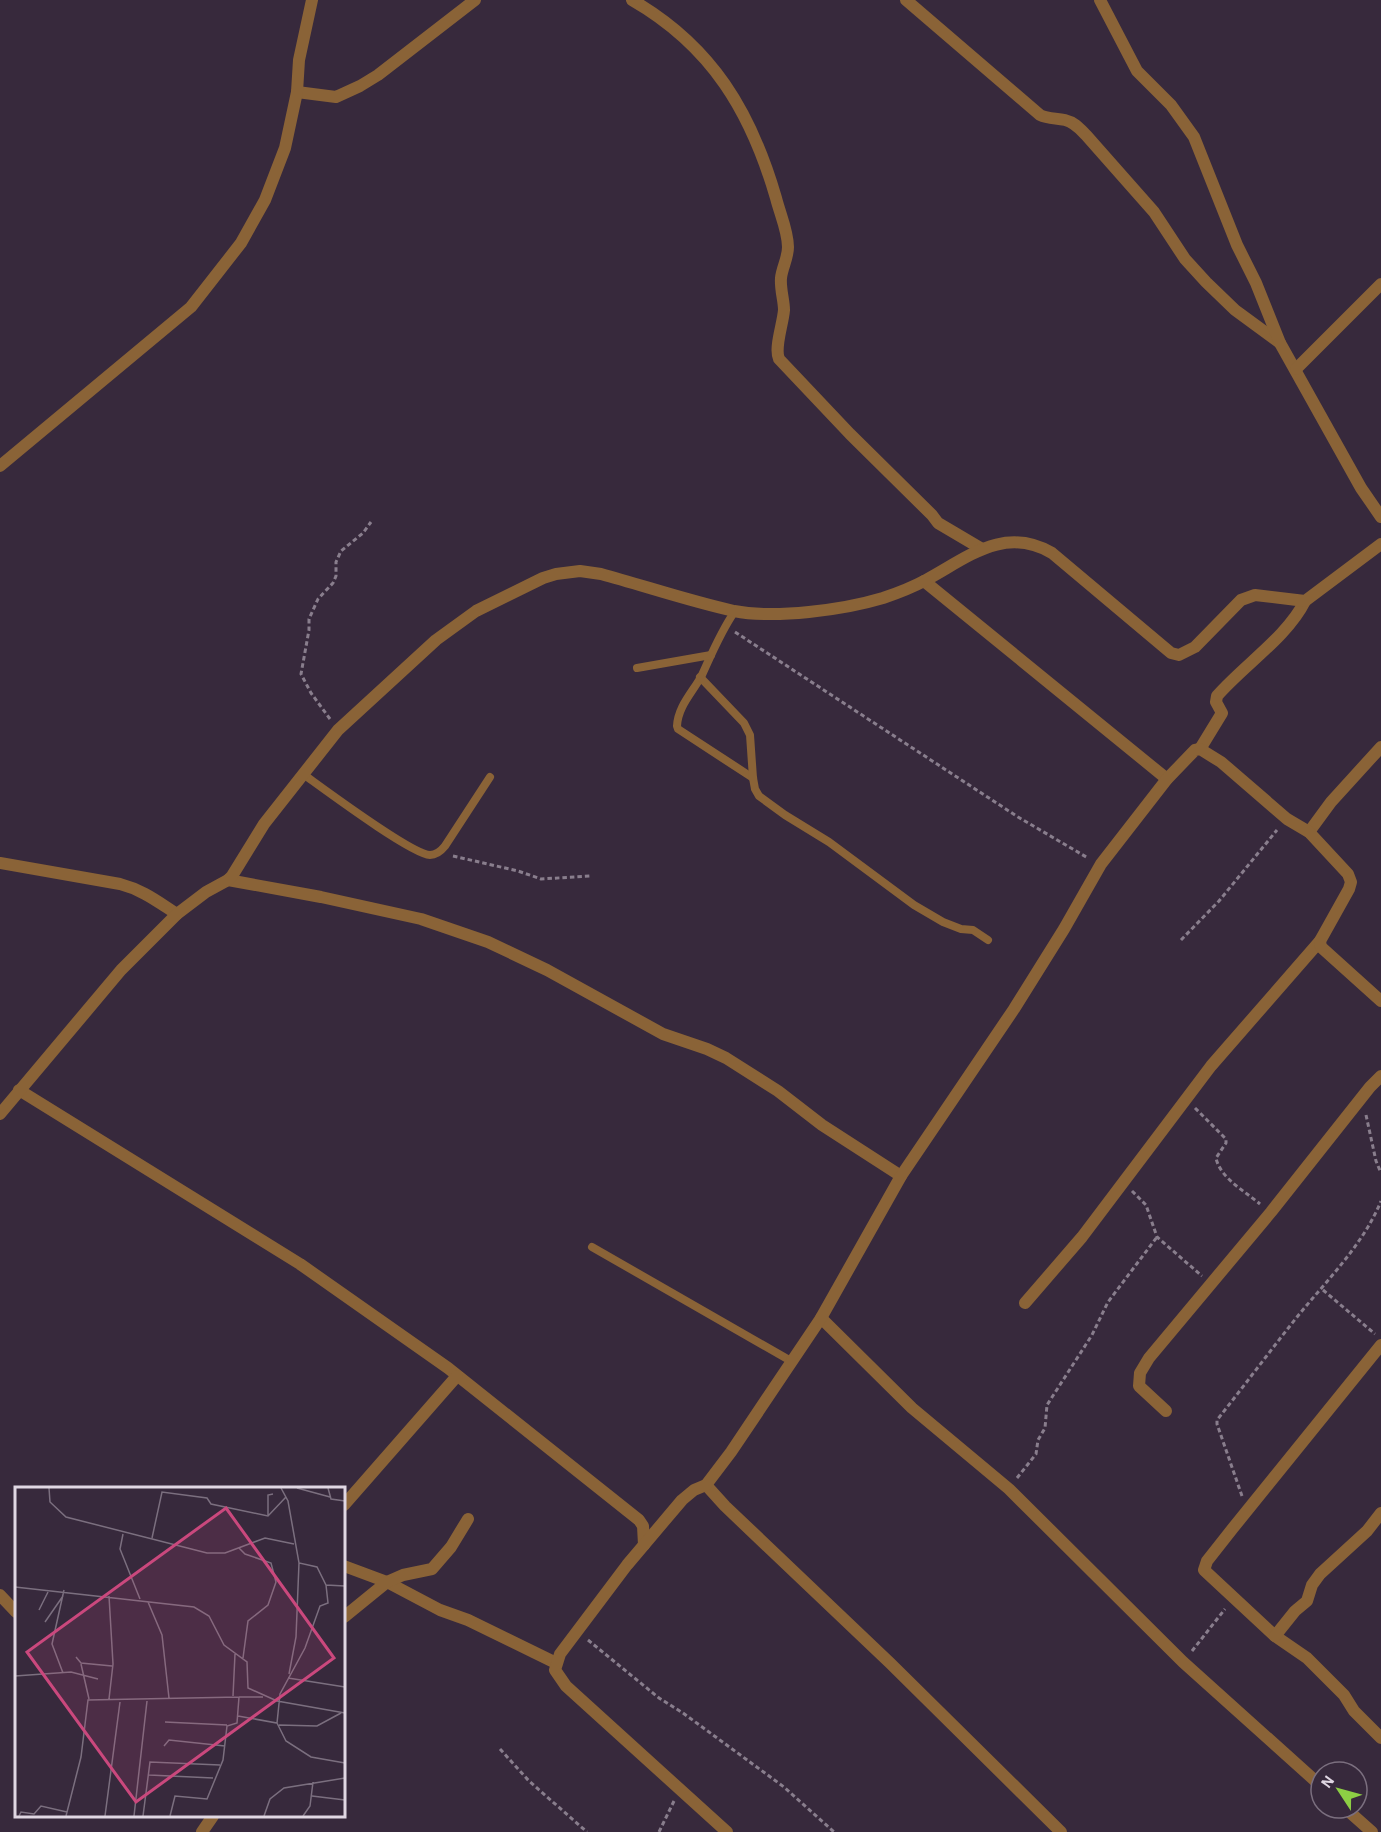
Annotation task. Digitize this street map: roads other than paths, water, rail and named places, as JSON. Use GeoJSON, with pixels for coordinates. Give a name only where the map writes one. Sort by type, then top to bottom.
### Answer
{"type":"FeatureCollection","features":[{"type":"Feature","properties":{"kind":"street"},"geometry":{"type":"LineString","coordinates":[[0,466],[182,314],[198,298],[241,243],[265,200],[285,148],[297,92],[299,60],[312,0]]}},
{"type":"Feature","properties":{"kind":"street"},"geometry":{"type":"LineString","coordinates":[[297,92],[336,97],[344,94],[378,75],[475,0]]}},
{"type":"Feature","properties":{"kind":"street"},"geometry":{"type":"LineString","coordinates":[[632,0],[666,22],[699,52],[735,100],[754,134],[788,240],[788,252],[781,279],[784,307],[776,352],[779,359],[938,523],[982,549]]}},
{"type":"Feature","properties":{"kind":"street"},"geometry":{"type":"LineString","coordinates":[[906,0],[1040,115],[1075,124],[1154,212],[1185,259],[1206,282],[1235,310],[1280,343]]}},
{"type":"Feature","properties":{"kind":"street"},"geometry":{"type":"LineString","coordinates":[[1100,0],[1137,71],[1171,105],[1194,137],[1237,245],[1256,283],[1280,343],[1361,488],[1381,517]]}},
{"type":"Feature","properties":{"kind":"street"},"geometry":{"type":"LineString","coordinates":[[1296,369],[1381,284]]}},
{"type":"Feature","properties":{"kind":"street"},"geometry":{"type":"LineString","coordinates":[[0,1114],[121,970],[177,914],[206,892],[228,880],[264,824],[338,730],[457,623],[495,601],[543,578],[556,573],[580,571],[601,574],[735,611],[797,612],[833,608],[884,597],[924,581],[972,552],[1005,542],[1023,542],[1039,546],[1074,570],[1175,655],[1183,655],[1195,647],[1247,597],[1255,595],[1305,601]]}},
{"type":"Feature","properties":{"kind":"street"},"geometry":{"type":"LineString","coordinates":[[727,1832],[566,1686],[555,1670],[556,1663],[577,1631],[644,1545],[682,1500],[694,1490],[705,1485],[743,1435],[821,1318],[901,1176],[1014,1009],[1101,864],[1167,779],[1195,750],[1200,749],[1222,713],[1216,702],[1217,696],[1284,629],[1300,611],[1305,601],[1381,544]]}},
{"type":"Feature","properties":{"kind":"street"},"geometry":{"type":"LineString","coordinates":[[924,581],[1167,779]]}},
{"type":"Feature","properties":{"kind":"street"},"geometry":{"type":"LineString","coordinates":[[1309,832],[1331,802],[1381,747]]}},
{"type":"Feature","properties":{"kind":"street"},"geometry":{"type":"LineString","coordinates":[[1025,1303],[1082,1237],[1185,1098],[1320,941],[1351,882],[1348,874],[1309,832],[1287,819],[1221,762],[1200,749]]}},
{"type":"Feature","properties":{"kind":"street"},"geometry":{"type":"LineString","coordinates":[[0,863],[137,888],[177,914]]}},
{"type":"Feature","properties":{"kind":"street"},"geometry":{"type":"LineString","coordinates":[[228,880],[401,914],[488,942],[547,970],[663,1034],[726,1058],[778,1091],[822,1125],[901,1176]]}},
{"type":"Feature","properties":{"kind":"street"},"geometry":{"type":"LineString","coordinates":[[1320,941],[1324,952],[1381,1001]]}},
{"type":"Feature","properties":{"kind":"street"},"geometry":{"type":"LineString","coordinates":[[1166,1411],[1139,1386],[1140,1373],[1149,1358],[1381,1076]]}},
{"type":"Feature","properties":{"kind":"street"},"geometry":{"type":"LineString","coordinates":[[19,1090],[300,1264],[457,1376],[639,1520],[643,1526],[644,1545]]}},
{"type":"Feature","properties":{"kind":"street"},"geometry":{"type":"LineString","coordinates":[[821,1318],[912,1408],[1009,1489],[1183,1662],[1309,1775]]}},
{"type":"Feature","properties":{"kind":"street"},"geometry":{"type":"LineString","coordinates":[[1381,1345],[1233,1527],[1204,1568],[1206,1573],[1275,1636],[1307,1658],[1344,1695],[1354,1711],[1381,1738]]}},
{"type":"Feature","properties":{"kind":"street"},"geometry":{"type":"LineString","coordinates":[[345,1504],[457,1376]]}},
{"type":"Feature","properties":{"kind":"street"},"geometry":{"type":"LineString","coordinates":[[705,1485],[891,1663],[1061,1832]]}},
{"type":"Feature","properties":{"kind":"street"},"geometry":{"type":"LineString","coordinates":[[1275,1636],[1295,1611],[1307,1601],[1312,1585],[1320,1574],[1366,1531],[1381,1513]]}},
{"type":"Feature","properties":{"kind":"street"},"geometry":{"type":"LineString","coordinates":[[345,1616],[387,1582],[403,1575],[432,1569],[451,1547],[468,1519]]}},
{"type":"Feature","properties":{"kind":"street"},"geometry":{"type":"LineString","coordinates":[[345,1566],[387,1582],[440,1610],[468,1620],[556,1663]]}},
{"type":"Feature","properties":{"kind":"street"},"geometry":{"type":"LineString","coordinates":[[0,1595],[15,1611]]}},
{"type":"Feature","properties":{"kind":"street"},"geometry":{"type":"LineString","coordinates":[[202,1832],[212,1817]]}},
{"type":"Feature","properties":{"kind":"street"},"geometry":{"type":"LineString","coordinates":[[1358,1820],[1372,1832]]}},
{"type":"Feature","properties":{"kind":"lane"},"geometry":{"type":"LineString","coordinates":[[735,611],[726,624],[700,678],[685,700],[677,720],[678,729],[753,778]]}},
{"type":"Feature","properties":{"kind":"lane"},"geometry":{"type":"LineString","coordinates":[[637,668],[711,655]]}},
{"type":"Feature","properties":{"kind":"lane"},"geometry":{"type":"LineString","coordinates":[[700,678],[744,723],[750,735],[753,778],[759,796],[829,842],[890,889],[943,922],[961,929],[973,930],[988,939]]}},
{"type":"Feature","properties":{"kind":"lane"},"geometry":{"type":"LineString","coordinates":[[303,774],[392,835],[421,853],[431,855],[446,846],[490,777]]}},
{"type":"Feature","properties":{"kind":"lane"},"geometry":{"type":"LineString","coordinates":[[592,1246],[791,1361]]}}]}
